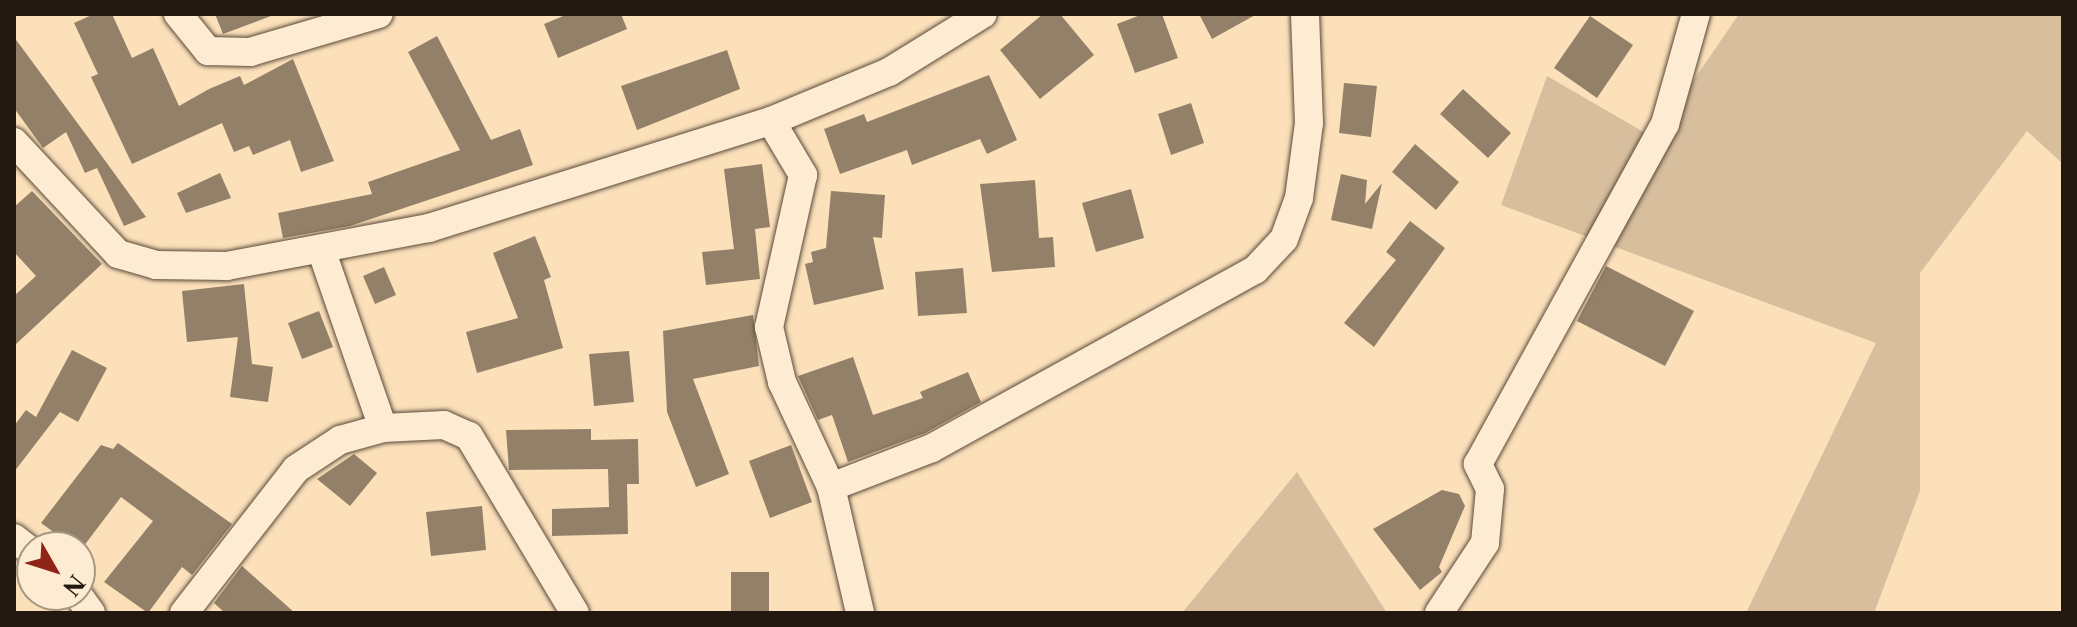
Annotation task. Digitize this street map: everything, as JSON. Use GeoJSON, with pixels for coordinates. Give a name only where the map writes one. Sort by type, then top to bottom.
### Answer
{"type":"FeatureCollection","features":[{"type":"Feature","properties":{"kind":"street"},"geometry":{"type":"LineString","coordinates":[[178,14],[208,51],[250,52],[379,14]]}},
{"type":"Feature","properties":{"kind":"street"},"geometry":{"type":"LineString","coordinates":[[14,142],[118,254],[156,265],[227,266],[322,252],[429,228],[771,121],[889,72],[983,14]]}},
{"type":"Feature","properties":{"kind":"street"},"geometry":{"type":"LineString","coordinates":[[831,487],[932,448],[1255,270],[1284,239],[1299,198],[1309,123],[1305,14]]}},
{"type":"Feature","properties":{"kind":"street"},"geometry":{"type":"LineString","coordinates":[[1439,613],[1485,543],[1490,489],[1478,464],[1665,124],[1696,14]]}},
{"type":"Feature","properties":{"kind":"street"},"geometry":{"type":"LineString","coordinates":[[771,121],[803,175],[769,327],[782,382],[831,487],[860,613]]}},
{"type":"Feature","properties":{"kind":"street"},"geometry":{"type":"LineString","coordinates":[[322,252],[383,428]]}},
{"type":"Feature","properties":{"kind":"street"},"geometry":{"type":"LineString","coordinates":[[184,613],[296,469],[340,440],[383,428],[444,425],[469,436],[575,613]]}},
{"type":"Feature","properties":{"kind":"shaded area"},"geometry":{"type":"Polygon","coordinates":[[[1739,14],[2063,14],[2063,164],[2027,131],[1920,273],[1920,491],[1874,613],[1746,613],[1876,343],[1501,205],[1547,76],[1654,138],[1739,14]]]}},
{"type":"Feature","properties":{"kind":"shaded area"},"geometry":{"type":"Polygon","coordinates":[[[1297,472],[1387,613],[1182,613],[1297,472]]]}},
{"type":"Feature","properties":{"kind":"building"},"geometry":{"type":"Polygon","coordinates":[[[94,14],[112,14],[132,58],[153,48],[179,106],[240,76],[244,85],[293,59],[334,161],[301,172],[290,140],[253,155],[249,146],[234,152],[222,123],[132,164],[91,77],[98,74],[74,23],[94,14]]]}},
{"type":"Feature","properties":{"kind":"building"},"geometry":{"type":"Polygon","coordinates":[[[215,14],[271,14],[271,16],[223,34],[215,14]]]}},
{"type":"Feature","properties":{"kind":"building"},"geometry":{"type":"Polygon","coordinates":[[[568,14],[621,14],[627,29],[558,58],[544,24],[568,14]]]}},
{"type":"Feature","properties":{"kind":"building"},"geometry":{"type":"Polygon","coordinates":[[[1043,14],[1060,14],[1094,55],[1040,99],[1000,50],[1043,14]]]}},
{"type":"Feature","properties":{"kind":"building"},"geometry":{"type":"Polygon","coordinates":[[[1143,14],[1162,14],[1178,58],[1135,73],[1117,24],[1143,14]]]}},
{"type":"Feature","properties":{"kind":"building"},"geometry":{"type":"Polygon","coordinates":[[[1199,14],[1257,14],[1212,39],[1199,14]]]}},
{"type":"Feature","properties":{"kind":"building"},"geometry":{"type":"Polygon","coordinates":[[[1590,16],[1633,45],[1597,98],[1554,68],[1590,16]]]}},
{"type":"Feature","properties":{"kind":"building"},"geometry":{"type":"Polygon","coordinates":[[[437,36],[491,140],[520,129],[533,165],[350,226],[283,238],[278,213],[372,194],[368,182],[460,150],[408,52],[437,36]]]}},
{"type":"Feature","properties":{"kind":"building"},"geometry":{"type":"Polygon","coordinates":[[[14,37],[146,217],[124,226],[97,168],[85,173],[66,132],[43,148],[14,108],[14,37]]]}},
{"type":"Feature","properties":{"kind":"building"},"geometry":{"type":"Polygon","coordinates":[[[727,50],[740,89],[637,130],[621,86],[727,50]]]}},
{"type":"Feature","properties":{"kind":"building"},"geometry":{"type":"Polygon","coordinates":[[[989,75],[1017,140],[987,154],[980,139],[912,165],[907,150],[840,174],[824,129],[864,114],[867,122],[989,75]]]}},
{"type":"Feature","properties":{"kind":"building"},"geometry":{"type":"Polygon","coordinates":[[[1344,83],[1377,86],[1371,137],[1339,133],[1344,83]]]}},
{"type":"Feature","properties":{"kind":"building"},"geometry":{"type":"Polygon","coordinates":[[[1463,89],[1511,133],[1488,158],[1440,114],[1463,89]]]}},
{"type":"Feature","properties":{"kind":"building"},"geometry":{"type":"Polygon","coordinates":[[[1191,103],[1204,143],[1171,155],[1158,114],[1191,103]]]}},
{"type":"Feature","properties":{"kind":"building"},"geometry":{"type":"Polygon","coordinates":[[[1415,144],[1459,182],[1436,210],[1392,172],[1415,144]]]}},
{"type":"Feature","properties":{"kind":"building"},"geometry":{"type":"Polygon","coordinates":[[[762,164],[770,227],[755,229],[760,279],[706,285],[702,252],[734,249],[724,169],[762,164]]]}},
{"type":"Feature","properties":{"kind":"building"},"geometry":{"type":"Polygon","coordinates":[[[220,173],[231,198],[186,213],[177,193],[220,173]]]}},
{"type":"Feature","properties":{"kind":"building"},"geometry":{"type":"Polygon","coordinates":[[[1341,174],[1367,180],[1365,204],[1382,183],[1372,229],[1331,220],[1341,174]]]}},
{"type":"Feature","properties":{"kind":"building"},"geometry":{"type":"Polygon","coordinates":[[[1035,180],[1039,238],[1053,237],[1055,267],[992,272],[980,184],[1035,180]]]}},
{"type":"Feature","properties":{"kind":"building"},"geometry":{"type":"Polygon","coordinates":[[[1131,189],[1144,238],[1096,252],[1082,203],[1131,189]]]}},
{"type":"Feature","properties":{"kind":"building"},"geometry":{"type":"Polygon","coordinates":[[[32,191],[102,264],[14,346],[14,296],[36,276],[14,252],[14,207],[32,191]]]}},
{"type":"Feature","properties":{"kind":"building"},"geometry":{"type":"Polygon","coordinates":[[[831,191],[885,195],[882,238],[873,237],[884,289],[814,305],[805,264],[813,262],[811,252],[826,248],[831,191]]]}},
{"type":"Feature","properties":{"kind":"building"},"geometry":{"type":"Polygon","coordinates":[[[1410,221],[1445,248],[1374,347],[1344,323],[1396,260],[1386,252],[1410,221]]]}},
{"type":"Feature","properties":{"kind":"building"},"geometry":{"type":"Polygon","coordinates":[[[535,236],[551,277],[544,280],[563,348],[477,373],[466,332],[518,318],[493,253],[535,236]]]}},
{"type":"Feature","properties":{"kind":"building"},"geometry":{"type":"Polygon","coordinates":[[[1606,266],[1694,311],[1665,366],[1577,321],[1606,266]]]}},
{"type":"Feature","properties":{"kind":"building"},"geometry":{"type":"Polygon","coordinates":[[[384,267],[396,295],[375,304],[363,276],[384,267]]]}},
{"type":"Feature","properties":{"kind":"building"},"geometry":{"type":"Polygon","coordinates":[[[963,268],[967,313],[918,316],[915,272],[963,268]]]}},
{"type":"Feature","properties":{"kind":"building"},"geometry":{"type":"Polygon","coordinates":[[[244,284],[252,364],[273,367],[268,402],[230,397],[238,337],[187,342],[182,291],[244,284]]]}},
{"type":"Feature","properties":{"kind":"building"},"geometry":{"type":"Polygon","coordinates":[[[319,311],[333,347],[302,359],[288,323],[319,311]]]}},
{"type":"Feature","properties":{"kind":"building"},"geometry":{"type":"Polygon","coordinates":[[[753,315],[759,366],[693,379],[729,474],[696,487],[667,412],[663,331],[753,315]]]}},
{"type":"Feature","properties":{"kind":"building"},"geometry":{"type":"Polygon","coordinates":[[[72,350],[107,368],[78,422],[60,412],[14,472],[14,426],[26,410],[36,417],[72,350]]]}},
{"type":"Feature","properties":{"kind":"building"},"geometry":{"type":"Polygon","coordinates":[[[629,351],[634,402],[594,406],[589,354],[629,351]]]}},
{"type":"Feature","properties":{"kind":"building"},"geometry":{"type":"Polygon","coordinates":[[[853,357],[873,415],[923,398],[920,392],[968,372],[981,402],[925,433],[848,462],[832,415],[818,420],[798,376],[853,357]]]}},
{"type":"Feature","properties":{"kind":"building"},"geometry":{"type":"Polygon","coordinates":[[[591,429],[591,440],[638,439],[639,484],[627,484],[628,534],[552,536],[552,509],[609,507],[608,469],[509,470],[506,430],[591,429]]]}},
{"type":"Feature","properties":{"kind":"building"},"geometry":{"type":"Polygon","coordinates":[[[118,443],[232,524],[192,575],[182,567],[148,613],[104,582],[153,521],[121,497],[95,531],[52,531],[41,523],[101,445],[113,449],[118,443]]]}},
{"type":"Feature","properties":{"kind":"building"},"geometry":{"type":"Polygon","coordinates":[[[791,445],[812,502],[770,518],[749,461],[791,445]]]}},
{"type":"Feature","properties":{"kind":"building"},"geometry":{"type":"Polygon","coordinates":[[[354,454],[377,473],[350,506],[317,479],[354,454]]]}},
{"type":"Feature","properties":{"kind":"building"},"geometry":{"type":"Polygon","coordinates":[[[1442,490],[1459,494],[1465,506],[1439,567],[1442,572],[1420,590],[1373,529],[1442,490]]]}},
{"type":"Feature","properties":{"kind":"building"},"geometry":{"type":"Polygon","coordinates":[[[482,506],[486,550],[431,556],[426,512],[482,506]]]}},
{"type":"Feature","properties":{"kind":"building"},"geometry":{"type":"Polygon","coordinates":[[[242,566],[295,613],[225,613],[214,603],[242,566]]]}},
{"type":"Feature","properties":{"kind":"building"},"geometry":{"type":"Polygon","coordinates":[[[731,572],[769,572],[769,613],[731,613],[731,572]]]}}]}
